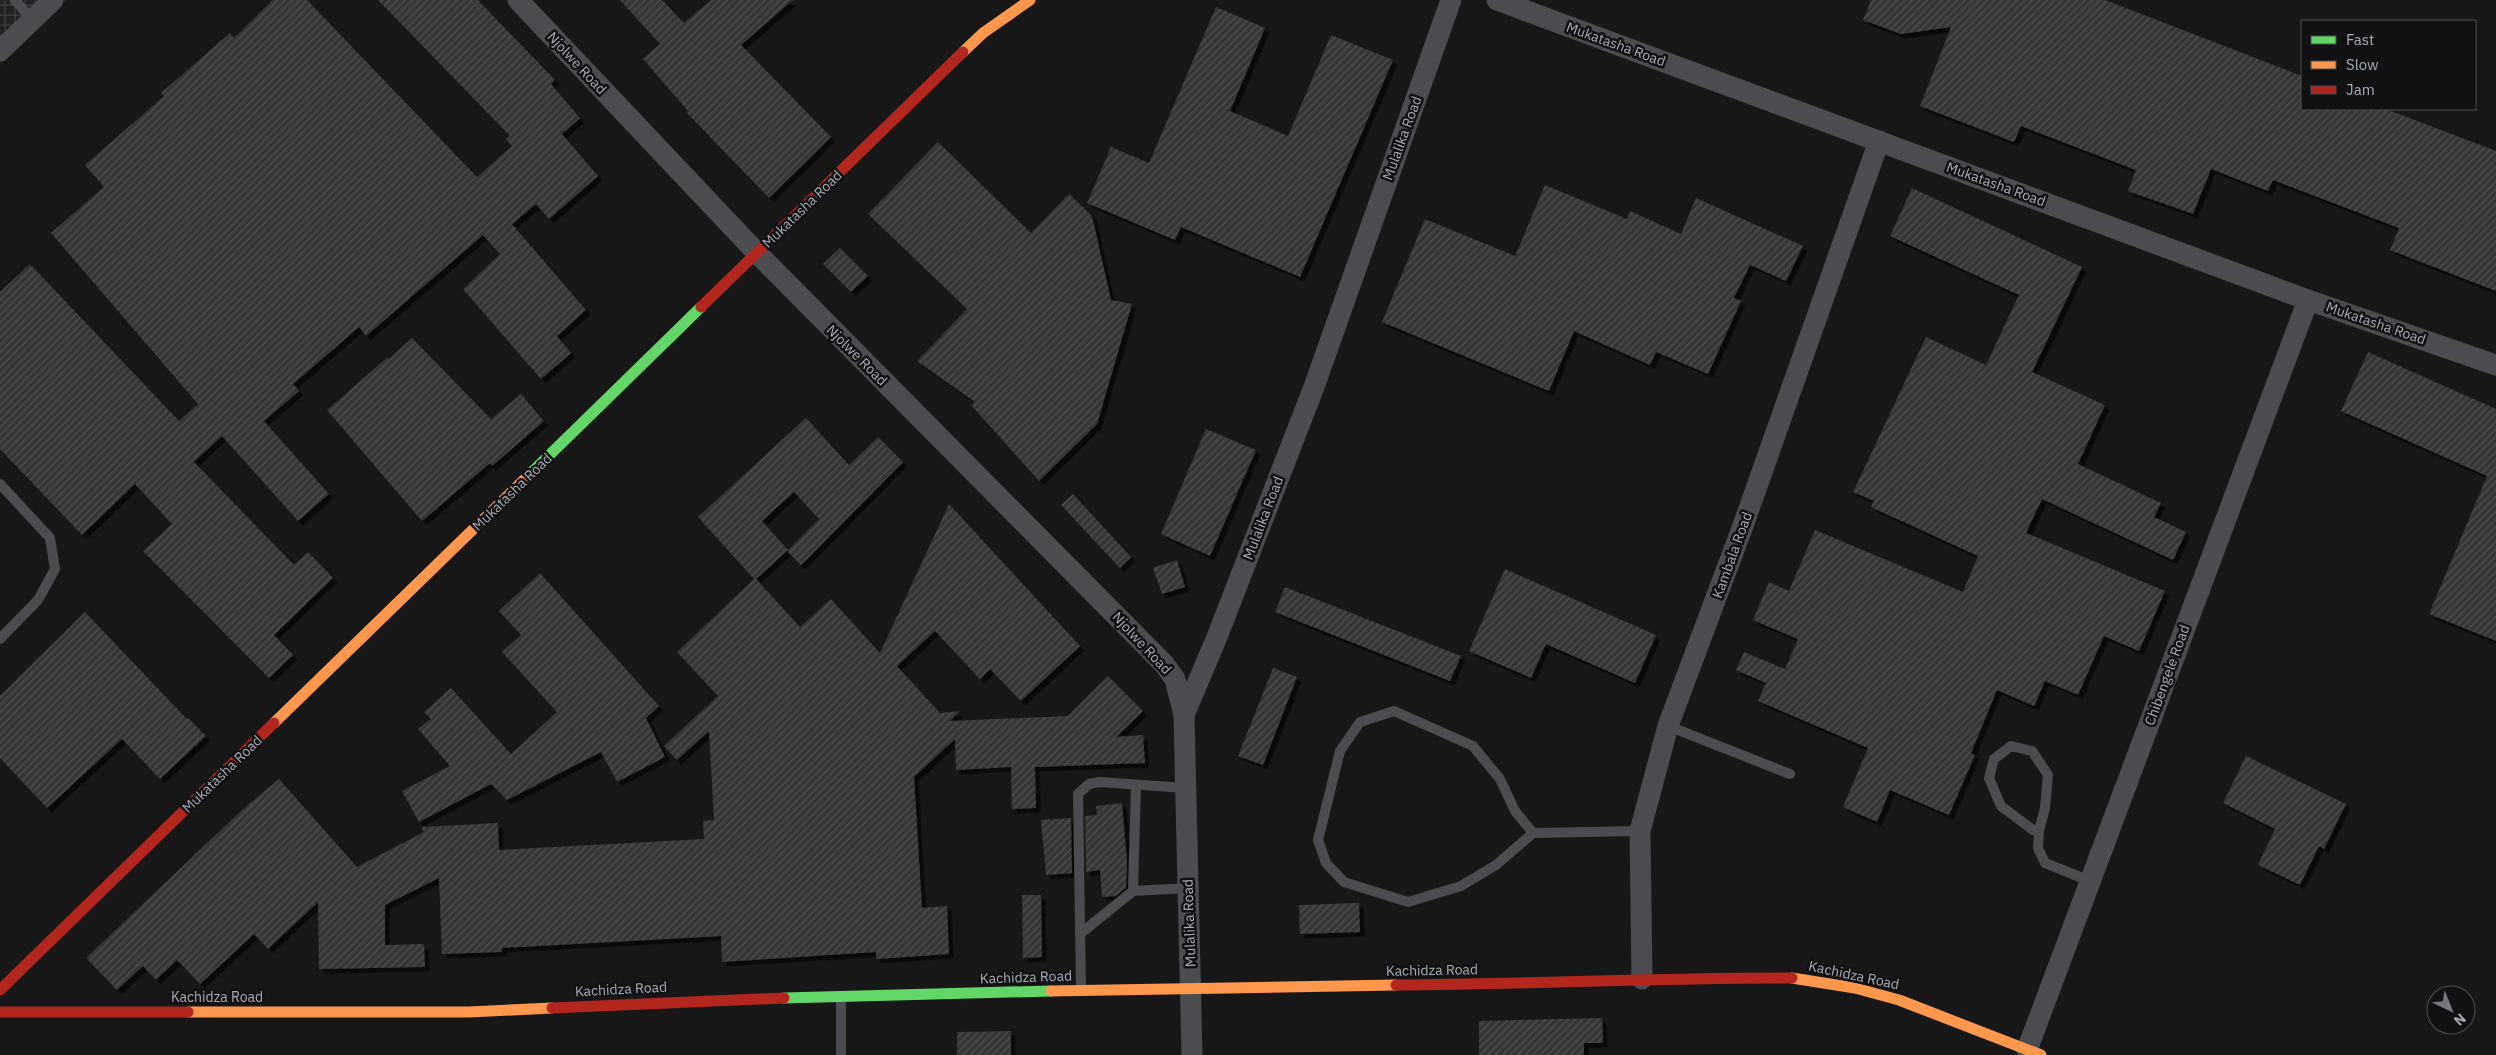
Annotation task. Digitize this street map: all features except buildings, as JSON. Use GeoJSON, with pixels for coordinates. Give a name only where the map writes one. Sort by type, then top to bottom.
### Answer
{"type":"FeatureCollection","features":[{"type":"Feature","properties":{"kind":"street"},"geometry":{"type":"LineString","coordinates":[[0,51],[53,0]]}},
{"type":"Feature","properties":{"kind":"street","name":"Njolwe Road"},"geometry":{"type":"LineString","coordinates":[[518,0],[757,253],[1164,664],[1175,679],[1184,715]]}},
{"type":"Feature","properties":{"kind":"street","name":"Mukatasha Road"},"geometry":{"type":"LineString","coordinates":[[0,990],[984,34],[1030,0]]}},
{"type":"Feature","properties":{"kind":"street","name":"Mulalika Road"},"geometry":{"type":"LineString","coordinates":[[1192,1055],[1184,715],[1314,387],[1451,0]]}},
{"type":"Feature","properties":{"kind":"street","name":"Mukatasha Road"},"geometry":{"type":"LineString","coordinates":[[1498,0],[2308,300],[2496,365]]}},
{"type":"Feature","properties":{"kind":"street","name":"Kambala Road"},"geometry":{"type":"LineString","coordinates":[[1642,979],[1640,832],[1668,726],[1744,523],[1880,141]]}},
{"type":"Feature","properties":{"kind":"street","name":"Chibengele Road"},"geometry":{"type":"LineString","coordinates":[[2034,1052],[2090,881],[2308,300]]}},
{"type":"Feature","properties":{"kind":"street","name":"Kachidza Road"},"geometry":{"type":"LineString","coordinates":[[0,1012],[469,1012],[683,1001],[1191,987],[1500,984],[1642,979],[1798,978],[1855,988],[1899,1000],[1963,1023],[2034,1052]]}},
{"type":"Feature","properties":{"kind":"lane"},"geometry":{"type":"LineString","coordinates":[[15,0],[32,20]]}},
{"type":"Feature","properties":{"kind":"lane"},"geometry":{"type":"LineString","coordinates":[[0,484],[50,538],[55,569],[38,600],[0,638]]}},
{"type":"Feature","properties":{"kind":"lane"},"geometry":{"type":"LineString","coordinates":[[1533,832],[1515,811],[1500,780],[1473,746],[1394,711],[1360,722],[1340,751],[1318,840],[1326,863],[1344,882],[1408,902],[1461,886],[1496,865],[1533,832],[1640,832]]}},
{"type":"Feature","properties":{"kind":"lane"},"geometry":{"type":"LineString","coordinates":[[1668,726],[1790,774]]}},
{"type":"Feature","properties":{"kind":"lane"},"geometry":{"type":"LineString","coordinates":[[2039,831],[2034,830],[2001,806],[1989,778],[1994,760],[2011,746],[2032,751],[2048,774],[2045,808],[2039,831],[2038,848],[2045,863],[2090,881]]}},
{"type":"Feature","properties":{"kind":"lane"},"geometry":{"type":"LineString","coordinates":[[1081,990],[1078,794],[1088,784],[1100,782],[1185,788]]}},
{"type":"Feature","properties":{"kind":"lane"},"geometry":{"type":"LineString","coordinates":[[1134,890],[1136,785]]}},
{"type":"Feature","properties":{"kind":"lane"},"geometry":{"type":"LineString","coordinates":[[1080,934],[1134,890],[1188,888]]}},
{"type":"Feature","properties":{"kind":"lane"},"geometry":{"type":"LineString","coordinates":[[841,997],[841,1055]]}},
{"type":"Feature","properties":{"kind":"shaded area"},"geometry":{"type":"Polygon","coordinates":[[[0,0],[66,0],[0,65],[0,0]]]}},
{"type":"Feature","properties":{"kind":"traffic: fast"},"geometry":{"type":"LineString","coordinates":[[530,474],[701,307]]}},
{"type":"Feature","properties":{"kind":"traffic: fast"},"geometry":{"type":"LineString","coordinates":[[784,998],[1051,991]]}},
{"type":"Feature","properties":{"kind":"traffic: slow"},"geometry":{"type":"LineString","coordinates":[[963,52],[983,33],[1030,0]]}},
{"type":"Feature","properties":{"kind":"traffic: slow"},"geometry":{"type":"LineString","coordinates":[[274,723],[530,474]]}},
{"type":"Feature","properties":{"kind":"traffic: slow"},"geometry":{"type":"LineString","coordinates":[[1792,978],[1855,988],[1899,1000],[2041,1055]]}},
{"type":"Feature","properties":{"kind":"traffic: slow"},"geometry":{"type":"LineString","coordinates":[[1051,991],[1396,985]]}},
{"type":"Feature","properties":{"kind":"traffic: slow"},"geometry":{"type":"LineString","coordinates":[[188,1012],[469,1012],[552,1008]]}},
{"type":"Feature","properties":{"kind":"traffic: jam"},"geometry":{"type":"LineString","coordinates":[[701,307],[963,52]]}},
{"type":"Feature","properties":{"kind":"traffic: jam"},"geometry":{"type":"LineString","coordinates":[[0,990],[274,723]]}},
{"type":"Feature","properties":{"kind":"traffic: jam"},"geometry":{"type":"LineString","coordinates":[[1396,985],[1792,978]]}},
{"type":"Feature","properties":{"kind":"traffic: jam"},"geometry":{"type":"LineString","coordinates":[[552,1008],[784,998]]}},
{"type":"Feature","properties":{"kind":"traffic: jam"},"geometry":{"type":"LineString","coordinates":[[0,1012],[188,1012]]}}]}
